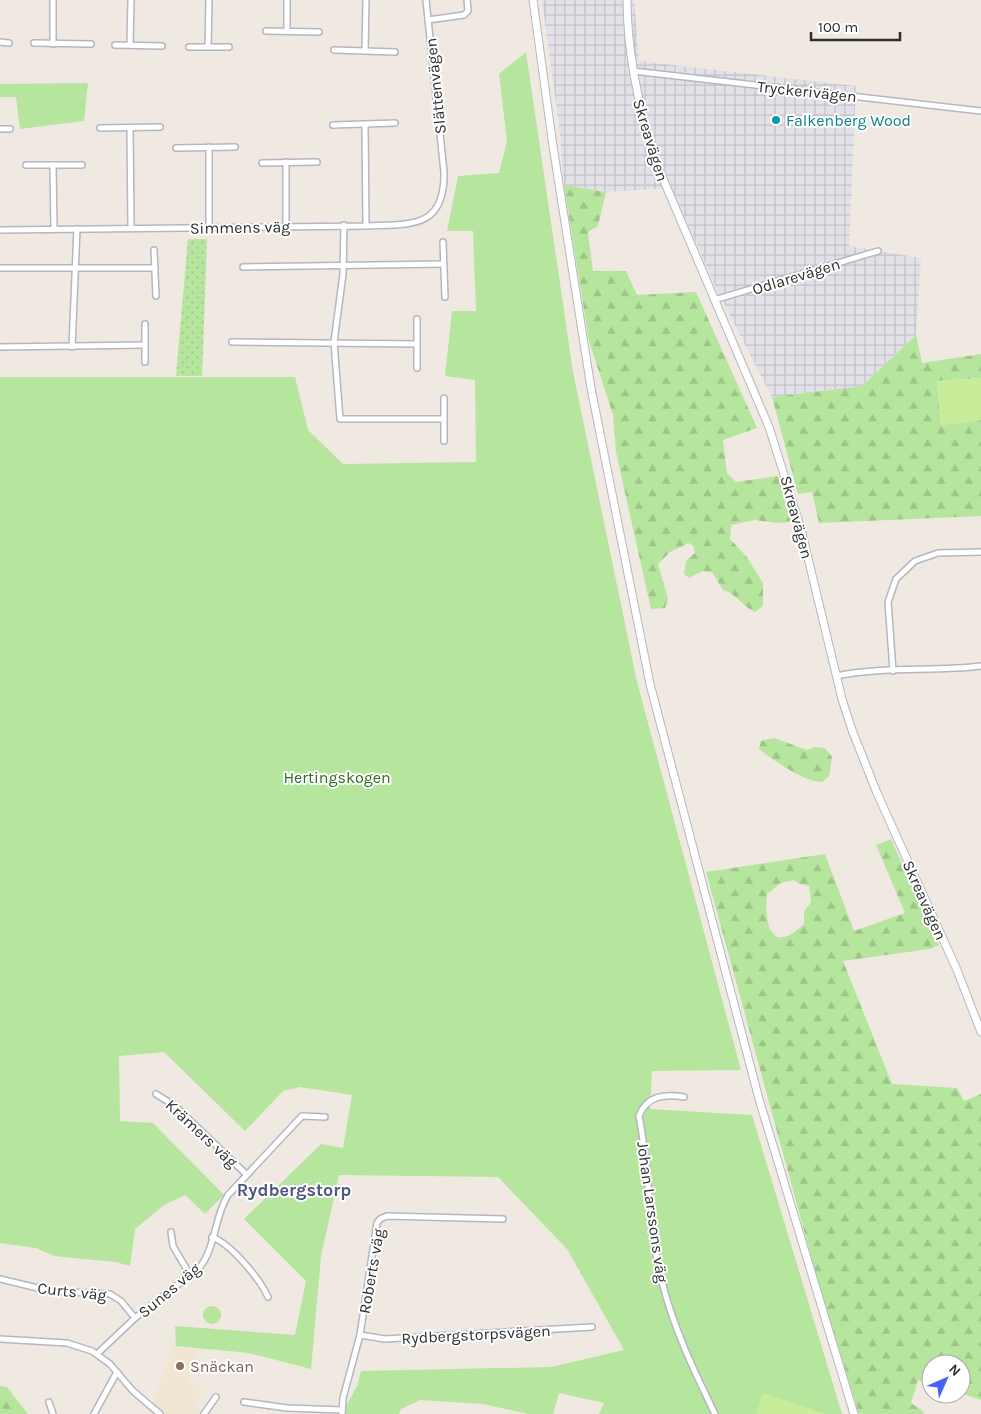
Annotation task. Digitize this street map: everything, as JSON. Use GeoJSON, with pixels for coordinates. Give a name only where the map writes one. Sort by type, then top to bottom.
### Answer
{"type":"FeatureCollection","features":[{"type":"Feature","properties":{"kind":"main road"},"geometry":{"type":"LineString","coordinates":[[533,0],[553,146],[591,388],[650,684],[760,1099],[854,1414]]}},
{"type":"Feature","properties":{"kind":"main road","name":"Skreavägen"},"geometry":{"type":"LineString","coordinates":[[627,0],[633,71],[638,98],[655,160],[769,428],[786,477],[802,530],[846,714],[868,771],[957,970],[981,1032]]}},
{"type":"Feature","properties":{"kind":"street"},"geometry":{"type":"LineString","coordinates":[[53,0],[53,44]]}},
{"type":"Feature","properties":{"kind":"street"},"geometry":{"type":"LineString","coordinates":[[130,45],[131,0]]}},
{"type":"Feature","properties":{"kind":"street"},"geometry":{"type":"LineString","coordinates":[[208,47],[209,0]]}},
{"type":"Feature","properties":{"kind":"street"},"geometry":{"type":"LineString","coordinates":[[286,31],[287,0]]}},
{"type":"Feature","properties":{"kind":"street"},"geometry":{"type":"LineString","coordinates":[[365,51],[366,0]]}},
{"type":"Feature","properties":{"kind":"street","name":"Slättenvägen"},"geometry":{"type":"LineString","coordinates":[[426,0],[444,172]]}},
{"type":"Feature","properties":{"kind":"street"},"geometry":{"type":"LineString","coordinates":[[428,20],[464,15],[468,11],[467,0]]}},
{"type":"Feature","properties":{"kind":"street"},"geometry":{"type":"LineString","coordinates":[[266,31],[319,32]]}},
{"type":"Feature","properties":{"kind":"street"},"geometry":{"type":"LineString","coordinates":[[0,42],[9,43]]}},
{"type":"Feature","properties":{"kind":"street"},"geometry":{"type":"LineString","coordinates":[[34,43],[91,44]]}},
{"type":"Feature","properties":{"kind":"street"},"geometry":{"type":"LineString","coordinates":[[114,45],[162,46]]}},
{"type":"Feature","properties":{"kind":"street"},"geometry":{"type":"LineString","coordinates":[[189,47],[229,47]]}},
{"type":"Feature","properties":{"kind":"street"},"geometry":{"type":"LineString","coordinates":[[334,50],[395,52]]}},
{"type":"Feature","properties":{"kind":"street","name":"Tryckerivägen"},"geometry":{"type":"LineString","coordinates":[[633,71],[981,111]]}},
{"type":"Feature","properties":{"kind":"street"},"geometry":{"type":"LineString","coordinates":[[333,125],[395,123]]}},
{"type":"Feature","properties":{"kind":"street"},"geometry":{"type":"LineString","coordinates":[[365,125],[366,226]]}},
{"type":"Feature","properties":{"kind":"street"},"geometry":{"type":"LineString","coordinates":[[100,128],[160,128]]}},
{"type":"Feature","properties":{"kind":"street"},"geometry":{"type":"LineString","coordinates":[[130,128],[131,228]]}},
{"type":"Feature","properties":{"kind":"street"},"geometry":{"type":"LineString","coordinates":[[0,129],[10,129]]}},
{"type":"Feature","properties":{"kind":"street"},"geometry":{"type":"LineString","coordinates":[[176,148],[234,147]]}},
{"type":"Feature","properties":{"kind":"street"},"geometry":{"type":"LineString","coordinates":[[208,148],[209,227]]}},
{"type":"Feature","properties":{"kind":"street"},"geometry":{"type":"LineString","coordinates":[[286,162],[286,226]]}},
{"type":"Feature","properties":{"kind":"street"},"geometry":{"type":"LineString","coordinates":[[262,163],[317,162]]}},
{"type":"Feature","properties":{"kind":"street"},"geometry":{"type":"LineString","coordinates":[[26,165],[82,165]]}},
{"type":"Feature","properties":{"kind":"street"},"geometry":{"type":"LineString","coordinates":[[53,166],[54,230]]}},
{"type":"Feature","properties":{"kind":"street","name":"Simmens väg"},"geometry":{"type":"LineString","coordinates":[[0,230],[366,226],[416,222],[427,217],[442,200],[444,172]]}},
{"type":"Feature","properties":{"kind":"street"},"geometry":{"type":"LineString","coordinates":[[344,225],[343,264],[334,342],[340,419],[444,418]]}},
{"type":"Feature","properties":{"kind":"street"},"geometry":{"type":"LineString","coordinates":[[72,347],[77,229]]}},
{"type":"Feature","properties":{"kind":"street"},"geometry":{"type":"LineString","coordinates":[[443,242],[445,297]]}},
{"type":"Feature","properties":{"kind":"street"},"geometry":{"type":"LineString","coordinates":[[154,250],[156,296]]}},
{"type":"Feature","properties":{"kind":"street","name":"Odlarevägen"},"geometry":{"type":"LineString","coordinates":[[713,300],[878,251]]}},
{"type":"Feature","properties":{"kind":"street"},"geometry":{"type":"LineString","coordinates":[[243,268],[343,264],[443,264]]}},
{"type":"Feature","properties":{"kind":"street"},"geometry":{"type":"LineString","coordinates":[[0,268],[155,268]]}},
{"type":"Feature","properties":{"kind":"street"},"geometry":{"type":"LineString","coordinates":[[417,319],[417,368]]}},
{"type":"Feature","properties":{"kind":"street"},"geometry":{"type":"LineString","coordinates":[[145,324],[145,362]]}},
{"type":"Feature","properties":{"kind":"street"},"geometry":{"type":"LineString","coordinates":[[232,342],[417,344]]}},
{"type":"Feature","properties":{"kind":"street"},"geometry":{"type":"LineString","coordinates":[[0,347],[145,345]]}},
{"type":"Feature","properties":{"kind":"street"},"geometry":{"type":"LineString","coordinates":[[444,398],[444,441]]}},
{"type":"Feature","properties":{"kind":"street"},"geometry":{"type":"LineString","coordinates":[[893,671],[888,602],[896,579],[915,561],[938,553],[981,552]]}},
{"type":"Feature","properties":{"kind":"street"},"geometry":{"type":"LineString","coordinates":[[836,676],[893,671],[949,670],[981,666]]}},
{"type":"Feature","properties":{"kind":"street","name":"Krämers väg"},"geometry":{"type":"LineString","coordinates":[[156,1094],[176,1106],[247,1175]]}},
{"type":"Feature","properties":{"kind":"street","name":"Johan Larssons väg"},"geometry":{"type":"LineString","coordinates":[[684,1097],[668,1094],[654,1098],[642,1107],[639,1116],[653,1233],[662,1282],[684,1348],[715,1414]]}},
{"type":"Feature","properties":{"kind":"street","name":"Sunes väg"},"geometry":{"type":"LineString","coordinates":[[97,1354],[136,1318],[202,1264],[224,1201],[302,1116],[325,1117]]}},
{"type":"Feature","properties":{"kind":"street","name":"Roberts väg"},"geometry":{"type":"LineString","coordinates":[[342,1412],[360,1335],[380,1219],[387,1216],[503,1219]]}},
{"type":"Feature","properties":{"kind":"street"},"geometry":{"type":"LineString","coordinates":[[170,1232],[173,1246],[190,1275]]}},
{"type":"Feature","properties":{"kind":"street"},"geometry":{"type":"LineString","coordinates":[[212,1237],[223,1243],[263,1284],[268,1296]]}},
{"type":"Feature","properties":{"kind":"street","name":"Curts väg"},"geometry":{"type":"LineString","coordinates":[[0,1279],[50,1291],[110,1294],[121,1301],[136,1318]]}},
{"type":"Feature","properties":{"kind":"street","name":"Rydbergstorpsvägen"},"geometry":{"type":"LineString","coordinates":[[360,1335],[385,1339],[592,1327]]}},
{"type":"Feature","properties":{"kind":"street"},"geometry":{"type":"LineString","coordinates":[[0,1339],[67,1344],[86,1348],[97,1354],[117,1372],[133,1391],[160,1414]]}},
{"type":"Feature","properties":{"kind":"street"},"geometry":{"type":"LineString","coordinates":[[94,1414],[117,1372]]}},
{"type":"Feature","properties":{"kind":"street"},"geometry":{"type":"LineString","coordinates":[[204,1414],[216,1398]]}},
{"type":"Feature","properties":{"kind":"street"},"geometry":{"type":"LineString","coordinates":[[49,1402],[53,1414]]}},
{"type":"Feature","properties":{"kind":"street"},"geometry":{"type":"LineString","coordinates":[[244,1402],[286,1408],[342,1412]]}},
{"type":"Feature","properties":{"kind":"street"},"geometry":{"type":"LineString","coordinates":[[148,1414],[154,1408]]}},
{"type":"Feature","properties":{"kind":"shaded area"},"geometry":{"type":"Polygon","coordinates":[[[542,0],[634,0],[639,61],[856,86],[849,246],[921,258],[916,335],[862,386],[772,397],[716,288],[672,188],[606,192],[564,185],[559,126],[542,0]]]}},
{"type":"Feature","properties":{"kind":"shaded area","name":"Snäckan"},"geometry":{"type":"Polygon","coordinates":[[[173,1347],[198,1350],[187,1381],[205,1391],[194,1405],[201,1411],[199,1414],[166,1414],[153,1404],[173,1347]]]}},
{"type":"Feature","properties":{"kind":"green space","name":"Hertingskogen"},"geometry":{"type":"Polygon","coordinates":[[[526,52],[573,372],[637,682],[741,1070],[652,1071],[650,1109],[752,1115],[842,1414],[825,1414],[763,1394],[757,1414],[599,1414],[604,1403],[559,1393],[553,1414],[528,1414],[483,1404],[420,1400],[401,1409],[399,1414],[342,1414],[358,1384],[361,1371],[551,1367],[624,1350],[567,1249],[498,1177],[339,1175],[321,1256],[311,1369],[249,1353],[176,1346],[175,1326],[295,1335],[306,1281],[244,1219],[321,1144],[343,1148],[352,1095],[300,1087],[283,1091],[245,1131],[164,1052],[119,1056],[120,1121],[153,1123],[224,1195],[205,1214],[185,1195],[164,1205],[135,1229],[130,1266],[116,1262],[54,1256],[36,1248],[0,1243],[0,377],[295,377],[308,430],[343,464],[476,462],[475,380],[445,376],[452,311],[476,311],[473,231],[447,231],[458,176],[499,173],[507,141],[499,74],[526,52]]]}},
{"type":"Feature","properties":{"kind":"green space"},"geometry":{"type":"Polygon","coordinates":[[[88,83],[84,121],[20,129],[16,97],[0,97],[0,84],[88,83]]]}},
{"type":"Feature","properties":{"kind":"green space"},"geometry":{"type":"Polygon","coordinates":[[[564,185],[606,192],[598,226],[588,232],[593,271],[626,271],[637,295],[696,292],[757,428],[723,440],[727,473],[736,482],[778,476],[791,522],[778,523],[755,520],[731,525],[730,539],[746,556],[763,583],[763,606],[755,612],[732,594],[723,590],[712,572],[703,571],[689,578],[684,574],[686,561],[695,553],[693,546],[689,543],[670,552],[658,564],[668,599],[665,608],[651,609],[616,452],[613,415],[589,341],[564,185]]]}},
{"type":"Feature","properties":{"kind":"green space"},"geometry":{"type":"Polygon","coordinates":[[[188,239],[207,239],[202,376],[176,376],[188,239]]]}},
{"type":"Feature","properties":{"kind":"green space"},"geometry":{"type":"Polygon","coordinates":[[[916,335],[922,363],[981,354],[981,378],[937,381],[941,425],[981,420],[981,516],[819,523],[812,492],[798,494],[772,397],[862,386],[916,335]]]}},
{"type":"Feature","properties":{"kind":"green space"},"geometry":{"type":"Polygon","coordinates":[[[981,378],[981,420],[941,425],[937,381],[981,378]]]}},
{"type":"Feature","properties":{"kind":"green space"},"geometry":{"type":"Polygon","coordinates":[[[774,738],[807,750],[814,747],[825,748],[832,757],[829,776],[822,782],[806,778],[789,770],[759,749],[761,741],[774,738]]]}},
{"type":"Feature","properties":{"kind":"green space"},"geometry":{"type":"Polygon","coordinates":[[[891,839],[939,945],[930,949],[843,961],[892,1084],[957,1088],[964,1101],[981,1094],[981,1400],[971,1396],[971,1354],[921,1354],[921,1381],[918,1380],[911,1403],[924,1412],[923,1414],[859,1414],[819,1285],[706,872],[825,854],[854,931],[905,913],[876,845],[891,839]],[[794,880],[781,883],[767,894],[766,905],[769,925],[772,932],[777,936],[784,937],[793,933],[804,924],[804,912],[811,902],[809,886],[794,880]]]}},
{"type":"Feature","properties":{"kind":"green space"},"geometry":{"type":"Polygon","coordinates":[[[212,1306],[218,1309],[221,1315],[218,1321],[212,1324],[206,1321],[203,1315],[206,1309],[212,1306]]]}},
{"type":"Feature","properties":{"kind":"green space"},"geometry":{"type":"Polygon","coordinates":[[[0,1386],[7,1387],[28,1414],[0,1414],[0,1386]]]}},
{"type":"Feature","properties":{"kind":"green space"},"geometry":{"type":"Polygon","coordinates":[[[763,1393],[825,1414],[757,1414],[763,1393]]]}},
{"type":"Feature","properties":{"kind":"place","name":"Falkenberg Wood"},"geometry":{"type":"Point","coordinates":[776,120]}},
{"type":"Feature","properties":{"kind":"place","name":"Snäckan"},"geometry":{"type":"Point","coordinates":[180,1366]}},
{"type":"Feature","properties":{"kind":"district","name":"Rydbergstorp"},"geometry":{"type":"Point","coordinates":[294,1190]}}]}
